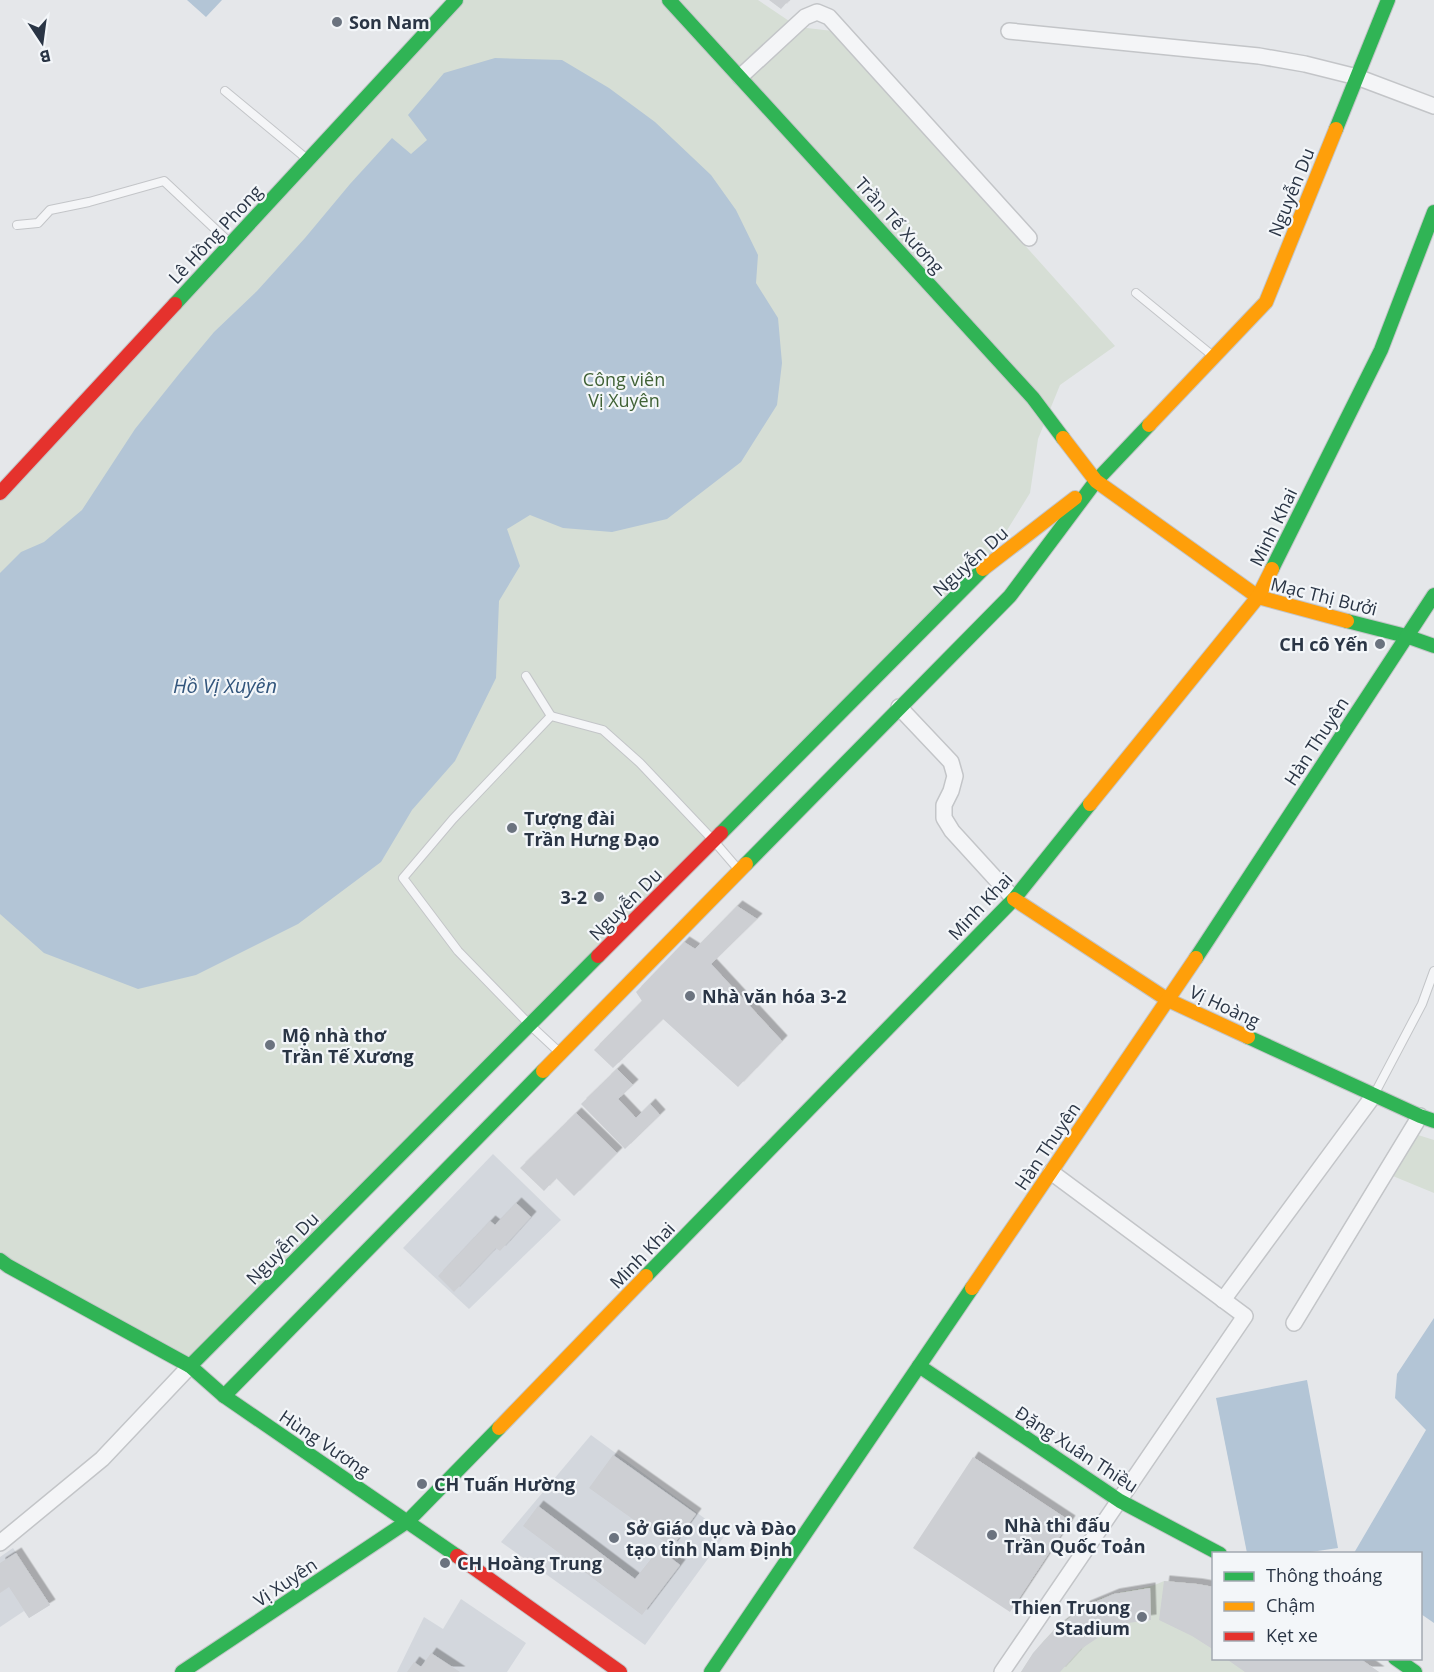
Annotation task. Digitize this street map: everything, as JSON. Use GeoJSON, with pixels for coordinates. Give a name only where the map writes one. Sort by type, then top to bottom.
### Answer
{"type":"FeatureCollection","features":[{"type":"Feature","properties":{"kind":"street","name":"Lê Hồng Phong"},"geometry":{"type":"LineString","coordinates":[[0,493],[456,0]]}},
{"type":"Feature","properties":{"kind":"street","name":"Trần Tế Xương"},"geometry":{"type":"LineString","coordinates":[[669,0],[1033,398],[1096,481]]}},
{"type":"Feature","properties":{"kind":"street","name":"Nguyễn Du"},"geometry":{"type":"LineString","coordinates":[[224,1396],[1010,596],[1096,481],[1266,302],[1388,0]]}},
{"type":"Feature","properties":{"kind":"street"},"geometry":{"type":"LineString","coordinates":[[740,77],[805,17],[817,12],[829,17],[1029,238]]}},
{"type":"Feature","properties":{"kind":"street"},"geometry":{"type":"LineString","coordinates":[[1009,31],[1259,56],[1305,64],[1357,77],[1434,106]]}},
{"type":"Feature","properties":{"kind":"street","name":"Minh Khai"},"geometry":{"type":"LineString","coordinates":[[408,1521],[1014,899],[1258,597],[1381,350],[1434,213]]}},
{"type":"Feature","properties":{"kind":"street","name":"Nguyễn Du"},"geometry":{"type":"LineString","coordinates":[[190,1366],[983,569],[1096,481]]}},
{"type":"Feature","properties":{"kind":"street","name":"Mạc Thị Bưởi"},"geometry":{"type":"LineString","coordinates":[[1096,481],[1258,597],[1406,636],[1434,646]]}},
{"type":"Feature","properties":{"kind":"street","name":"Hàn Thuyên"},"geometry":{"type":"LineString","coordinates":[[711,1672],[1168,1000],[1434,595]]}},
{"type":"Feature","properties":{"kind":"street"},"geometry":{"type":"LineString","coordinates":[[899,707],[951,762],[955,776],[944,805],[944,818],[952,831],[1014,899]]}},
{"type":"Feature","properties":{"kind":"street","name":"Vị Hoàng"},"geometry":{"type":"LineString","coordinates":[[1014,899],[1168,1000],[1427,1119]]}},
{"type":"Feature","properties":{"kind":"street"},"geometry":{"type":"LineString","coordinates":[[1223,1300],[1374,1095]]}},
{"type":"Feature","properties":{"kind":"street"},"geometry":{"type":"LineString","coordinates":[[1294,1323],[1427,1119]]}},
{"type":"Feature","properties":{"kind":"street"},"geometry":{"type":"LineString","coordinates":[[1002,1672],[1245,1316],[1051,1172]]}},
{"type":"Feature","properties":{"kind":"street","name":"Hùng Vương"},"geometry":{"type":"LineString","coordinates":[[2,1267],[190,1366],[224,1396],[408,1521],[620,1672]]}},
{"type":"Feature","properties":{"kind":"street"},"geometry":{"type":"LineString","coordinates":[[0,1543],[102,1460],[190,1366]]}},
{"type":"Feature","properties":{"kind":"street","name":"Đặng Xuân Thiều"},"geometry":{"type":"LineString","coordinates":[[919,1366],[1120,1501],[1216,1552]]}},
{"type":"Feature","properties":{"kind":"street","name":"Vị Xuyên"},"geometry":{"type":"LineString","coordinates":[[182,1672],[408,1521]]}},
{"type":"Feature","properties":{"kind":"street"},"geometry":{"type":"LineString","coordinates":[[1397,1660],[1415,1672]]}},
{"type":"Feature","properties":{"kind":"lane"},"geometry":{"type":"LineString","coordinates":[[225,91],[308,160]]}},
{"type":"Feature","properties":{"kind":"lane"},"geometry":{"type":"LineString","coordinates":[[16,225],[38,223],[50,210],[89,202],[164,181],[231,243]]}},
{"type":"Feature","properties":{"kind":"lane"},"geometry":{"type":"LineString","coordinates":[[1136,293],[1214,357]]}},
{"type":"Feature","properties":{"kind":"lane"},"geometry":{"type":"LineString","coordinates":[[526,676],[551,716],[603,730],[640,763],[739,871]]}},
{"type":"Feature","properties":{"kind":"lane"},"geometry":{"type":"LineString","coordinates":[[551,716],[453,819],[403,878],[458,951],[560,1053]]}},
{"type":"Feature","properties":{"kind":"lane"},"geometry":{"type":"LineString","coordinates":[[1374,1095],[1422,1004],[1434,971]]}},
{"type":"Feature","properties":{"kind":"shaded area"},"geometry":{"type":"Polygon","coordinates":[[[493,1154],[561,1220],[469,1309],[403,1248],[493,1154]]]}},
{"type":"Feature","properties":{"kind":"shaded area","name":"Sở Giáo dục và Đào tạo tỉnh Nam Định"},"geometry":{"type":"Polygon","coordinates":[[[591,1435],[726,1534],[645,1645],[501,1542],[591,1435]]]}},
{"type":"Feature","properties":{"kind":"shaded area"},"geometry":{"type":"Polygon","coordinates":[[[13,1548],[50,1605],[29,1618],[24,1611],[0,1627],[0,1557],[13,1548]]]}},
{"type":"Feature","properties":{"kind":"shaded area"},"geometry":{"type":"Polygon","coordinates":[[[461,1599],[526,1643],[507,1672],[397,1672],[424,1617],[443,1629],[461,1599]]]}},
{"type":"Feature","properties":{"kind":"green space","name":"Công viên Vị Xuyên"},"geometry":{"type":"Polygon","coordinates":[[[463,0],[758,0],[798,27],[833,31],[1115,346],[1060,385],[1038,439],[1030,493],[983,569],[190,1366],[0,1260],[0,497],[463,0]]]}},
{"type":"Feature","properties":{"kind":"green space"},"geometry":{"type":"Polygon","coordinates":[[[1418,1135],[1434,1140],[1434,1193],[1388,1174],[1418,1135]]]}},
{"type":"Feature","properties":{"kind":"green space","name":"Thien Truong Stadium"},"geometry":{"type":"Polygon","coordinates":[[[1164,1581],[1212,1587],[1212,1660],[1361,1660],[1379,1672],[1021,1672],[1049,1635],[1073,1614],[1100,1599],[1164,1581]]]}},
{"type":"Feature","properties":{"kind":"water"},"geometry":{"type":"Polygon","coordinates":[[[187,0],[222,0],[206,17],[187,0]]]}},
{"type":"Feature","properties":{"kind":"water","name":"Hồ Vị Xuyên"},"geometry":{"type":"Polygon","coordinates":[[[495,58],[562,60],[609,88],[655,122],[711,175],[736,210],[758,255],[756,283],[778,318],[782,363],[777,405],[741,462],[667,519],[612,532],[563,528],[530,515],[507,529],[520,566],[499,601],[496,678],[455,761],[412,810],[381,862],[298,924],[196,975],[138,989],[44,953],[0,914],[0,573],[21,552],[44,542],[82,510],[135,429],[214,332],[257,291],[392,138],[411,154],[427,140],[408,115],[444,73],[495,58]]]}},
{"type":"Feature","properties":{"kind":"water"},"geometry":{"type":"Polygon","coordinates":[[[1434,1318],[1434,1623],[1422,1615],[1422,1552],[1355,1552],[1426,1430],[1395,1398],[1397,1374],[1434,1318]]]}},
{"type":"Feature","properties":{"kind":"water"},"geometry":{"type":"Polygon","coordinates":[[[1307,1380],[1338,1548],[1311,1552],[1247,1552],[1216,1398],[1307,1380]]]}},
{"type":"Feature","properties":{"kind":"building"},"geometry":{"type":"Polygon","coordinates":[[[769,0],[789,0],[781,9],[769,0]]]}},
{"type":"Feature","properties":{"kind":"building","name":"Nhà văn hóa 3-2"},"geometry":{"type":"Polygon","coordinates":[[[737,906],[757,919],[711,964],[782,1041],[738,1087],[663,1019],[613,1068],[594,1050],[642,1001],[636,992],[684,942],[695,949],[737,906]]]}},
{"type":"Feature","properties":{"kind":"building"},"geometry":{"type":"Polygon","coordinates":[[[617,1069],[633,1085],[618,1099],[636,1118],[650,1104],[660,1115],[625,1149],[581,1104],[617,1069]]]}},
{"type":"Feature","properties":{"kind":"building"},"geometry":{"type":"Polygon","coordinates":[[[576,1113],[617,1153],[574,1196],[556,1178],[544,1191],[520,1168],[576,1113]]]}},
{"type":"Feature","properties":{"kind":"building"},"geometry":{"type":"Polygon","coordinates":[[[516,1203],[531,1217],[500,1251],[496,1248],[454,1292],[438,1276],[490,1221],[495,1225],[516,1203]]]}},
{"type":"Feature","properties":{"kind":"building"},"geometry":{"type":"Polygon","coordinates":[[[613,1455],[696,1514],[672,1547],[589,1488],[613,1455]]]}},
{"type":"Feature","properties":{"kind":"building","name":"Nhà thi đấu Trần Quốc Toản"},"geometry":{"type":"Polygon","coordinates":[[[973,1457],[1070,1521],[1010,1612],[913,1548],[973,1457]]]}},
{"type":"Feature","properties":{"kind":"building"},"geometry":{"type":"Polygon","coordinates":[[[538,1506],[635,1579],[659,1549],[680,1565],[642,1615],[523,1526],[538,1506]]]}},
{"type":"Feature","properties":{"kind":"building"},"geometry":{"type":"Polygon","coordinates":[[[16,1553],[50,1605],[29,1618],[9,1587],[0,1593],[0,1563],[16,1553]]]}},
{"type":"Feature","properties":{"kind":"building"},"geometry":{"type":"Polygon","coordinates":[[[1164,1581],[1212,1587],[1212,1649],[1159,1620],[1164,1581]]]}},
{"type":"Feature","properties":{"kind":"building"},"geometry":{"type":"Polygon","coordinates":[[[1150,1588],[1151,1620],[1128,1623],[1108,1631],[1081,1649],[1060,1672],[1021,1672],[1033,1653],[1055,1629],[1085,1606],[1114,1594],[1150,1588]]]}},
{"type":"Feature","properties":{"kind":"building"},"geometry":{"type":"Polygon","coordinates":[[[431,1653],[460,1672],[407,1672],[414,1662],[421,1667],[431,1653]]]}},
{"type":"Feature","properties":{"kind":"building"},"geometry":{"type":"Polygon","coordinates":[[[1228,1660],[1362,1660],[1379,1672],[1245,1672],[1228,1660]]]}},
{"type":"Feature","properties":{"kind":"traffic: fast"},"geometry":{"type":"LineString","coordinates":[[175,304],[456,0]]}},
{"type":"Feature","properties":{"kind":"traffic: fast"},"geometry":{"type":"LineString","coordinates":[[669,0],[1033,398],[1063,438]]}},
{"type":"Feature","properties":{"kind":"traffic: fast"},"geometry":{"type":"LineString","coordinates":[[1336,129],[1388,0]]}},
{"type":"Feature","properties":{"kind":"traffic: fast"},"geometry":{"type":"LineString","coordinates":[[1272,569],[1381,350],[1434,212]]}},
{"type":"Feature","properties":{"kind":"traffic: fast"},"geometry":{"type":"LineString","coordinates":[[746,864],[1010,596],[1096,481],[1149,425]]}},
{"type":"Feature","properties":{"kind":"traffic: fast"},"geometry":{"type":"LineString","coordinates":[[721,833],[983,569]]}},
{"type":"Feature","properties":{"kind":"traffic: fast"},"geometry":{"type":"LineString","coordinates":[[1196,958],[1434,595]]}},
{"type":"Feature","properties":{"kind":"traffic: fast"},"geometry":{"type":"LineString","coordinates":[[1347,621],[1406,636],[1434,646]]}},
{"type":"Feature","properties":{"kind":"traffic: fast"},"geometry":{"type":"LineString","coordinates":[[646,1276],[1014,899],[1090,804]]}},
{"type":"Feature","properties":{"kind":"traffic: fast"},"geometry":{"type":"LineString","coordinates":[[190,1366],[598,956]]}},
{"type":"Feature","properties":{"kind":"traffic: fast"},"geometry":{"type":"LineString","coordinates":[[1248,1037],[1434,1121]]}},
{"type":"Feature","properties":{"kind":"traffic: fast"},"geometry":{"type":"LineString","coordinates":[[224,1396],[543,1071]]}},
{"type":"Feature","properties":{"kind":"traffic: fast"},"geometry":{"type":"LineString","coordinates":[[0,1260],[190,1366],[224,1396],[457,1556]]}},
{"type":"Feature","properties":{"kind":"traffic: fast"},"geometry":{"type":"LineString","coordinates":[[711,1672],[972,1288]]}},
{"type":"Feature","properties":{"kind":"traffic: fast"},"geometry":{"type":"LineString","coordinates":[[919,1366],[1120,1501],[1216,1552]]}},
{"type":"Feature","properties":{"kind":"traffic: fast"},"geometry":{"type":"LineString","coordinates":[[182,1672],[408,1521],[499,1428]]}},
{"type":"Feature","properties":{"kind":"traffic: fast"},"geometry":{"type":"LineString","coordinates":[[1398,1660],[1415,1672]]}},
{"type":"Feature","properties":{"kind":"traffic: slow"},"geometry":{"type":"LineString","coordinates":[[1149,425],[1266,302],[1336,129]]}},
{"type":"Feature","properties":{"kind":"traffic: slow"},"geometry":{"type":"LineString","coordinates":[[1063,438],[1096,481],[1258,597],[1347,621]]}},
{"type":"Feature","properties":{"kind":"traffic: slow"},"geometry":{"type":"LineString","coordinates":[[983,569],[1075,498]]}},
{"type":"Feature","properties":{"kind":"traffic: slow"},"geometry":{"type":"LineString","coordinates":[[1090,804],[1258,597],[1272,569]]}},
{"type":"Feature","properties":{"kind":"traffic: slow"},"geometry":{"type":"LineString","coordinates":[[543,1071],[746,864]]}},
{"type":"Feature","properties":{"kind":"traffic: slow"},"geometry":{"type":"LineString","coordinates":[[1014,899],[1168,1000],[1248,1037]]}},
{"type":"Feature","properties":{"kind":"traffic: slow"},"geometry":{"type":"LineString","coordinates":[[972,1288],[1196,958]]}},
{"type":"Feature","properties":{"kind":"traffic: slow"},"geometry":{"type":"LineString","coordinates":[[499,1428],[646,1276]]}},
{"type":"Feature","properties":{"kind":"traffic: jam"},"geometry":{"type":"LineString","coordinates":[[0,493],[175,304]]}},
{"type":"Feature","properties":{"kind":"traffic: jam"},"geometry":{"type":"LineString","coordinates":[[598,956],[721,833]]}},
{"type":"Feature","properties":{"kind":"traffic: jam"},"geometry":{"type":"LineString","coordinates":[[457,1556],[620,1672]]}},
{"type":"Feature","properties":{"kind":"place","name":"Son Nam"},"geometry":{"type":"Point","coordinates":[337,22]}},
{"type":"Feature","properties":{"kind":"place","name":"CH cô Yến"},"geometry":{"type":"Point","coordinates":[1380,644]}},
{"type":"Feature","properties":{"kind":"place","name":"Tượng đài Trần Hưng Đạo"},"geometry":{"type":"Point","coordinates":[512,828]}},
{"type":"Feature","properties":{"kind":"place","name":"3-2"},"geometry":{"type":"Point","coordinates":[599,897]}},
{"type":"Feature","properties":{"kind":"place","name":"Nhà văn hóa 3-2"},"geometry":{"type":"Point","coordinates":[690,996]}},
{"type":"Feature","properties":{"kind":"place","name":"Mộ nhà thơ Trần Tế Xương"},"geometry":{"type":"Point","coordinates":[270,1045]}},
{"type":"Feature","properties":{"kind":"place","name":"CH Tuấn Hường"},"geometry":{"type":"Point","coordinates":[422,1484]}},
{"type":"Feature","properties":{"kind":"place","name":"Nhà thi đấu Trần Quốc Toản"},"geometry":{"type":"Point","coordinates":[992,1535]}},
{"type":"Feature","properties":{"kind":"place","name":"Sở Giáo dục và Đào tạo tỉnh Nam Định"},"geometry":{"type":"Point","coordinates":[614,1538]}},
{"type":"Feature","properties":{"kind":"place","name":"CH Hoàng Trung"},"geometry":{"type":"Point","coordinates":[445,1563]}},
{"type":"Feature","properties":{"kind":"place","name":"Thien Truong Stadium"},"geometry":{"type":"Point","coordinates":[1142,1617]}}]}
